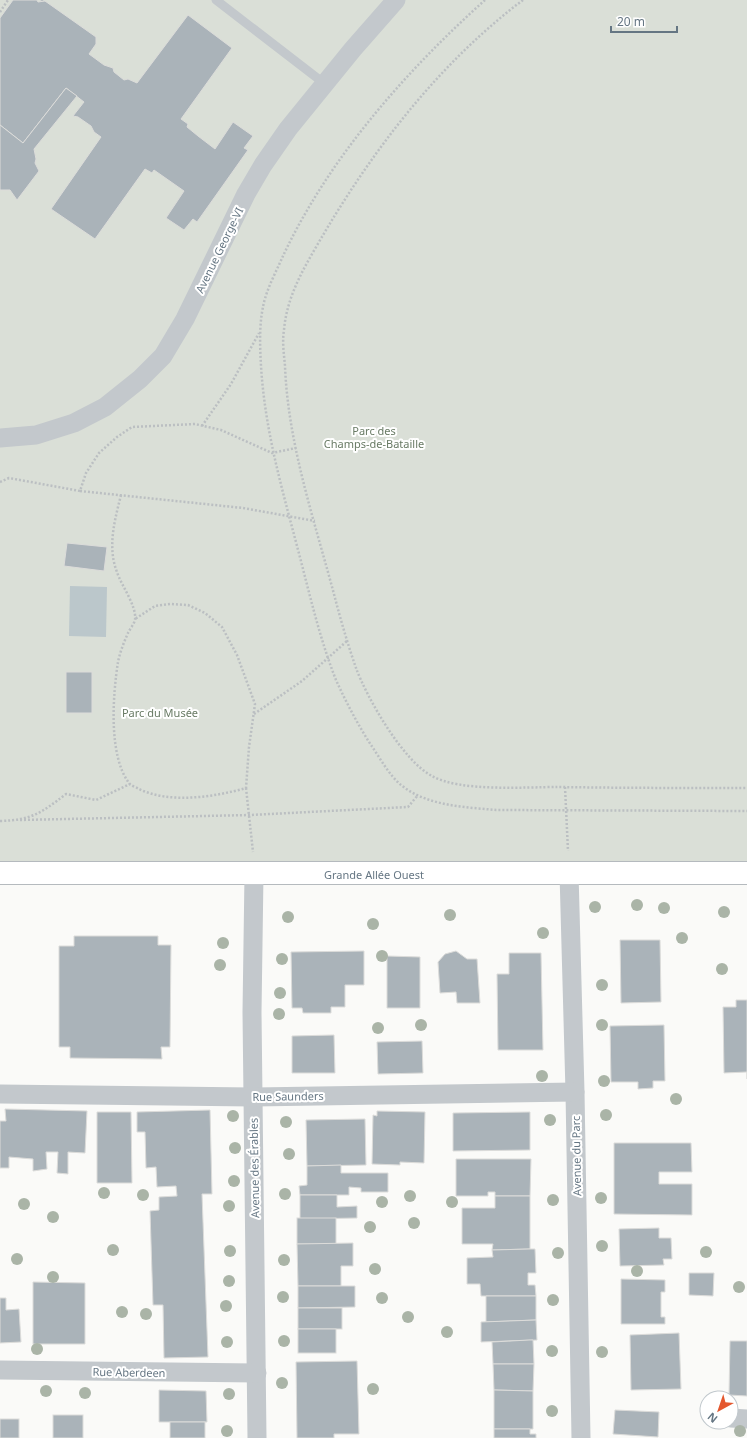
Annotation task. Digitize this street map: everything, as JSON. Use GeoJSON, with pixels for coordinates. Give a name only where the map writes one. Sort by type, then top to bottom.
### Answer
{"type":"FeatureCollection","features":[{"type":"Feature","properties":{"kind":"main road","name":"Grande Allée Ouest"},"geometry":{"type":"LineString","coordinates":[[0,873],[254,874],[747,872]]}},
{"type":"Feature","properties":{"kind":"street","name":"Avenue George-VI"},"geometry":{"type":"LineString","coordinates":[[0,438],[36,435],[74,423],[105,407],[140,379],[163,356],[185,319],[246,194],[263,165],[288,128],[353,49],[396,0]]}},
{"type":"Feature","properties":{"kind":"street","name":"Avenue du Parc"},"geometry":{"type":"LineString","coordinates":[[569,873],[575,1092],[581,1438]]}},
{"type":"Feature","properties":{"kind":"street","name":"Avenue des Érables"},"geometry":{"type":"LineString","coordinates":[[254,874],[252,1012],[258,1374],[257,1438]]}},
{"type":"Feature","properties":{"kind":"street","name":"Rue Saunders"},"geometry":{"type":"LineString","coordinates":[[0,1094],[253,1097],[575,1092]]}},
{"type":"Feature","properties":{"kind":"street","name":"Rue Aberdeen"},"geometry":{"type":"LineString","coordinates":[[0,1370],[258,1374]]}},
{"type":"Feature","properties":{"kind":"lane"},"geometry":{"type":"LineString","coordinates":[[216,0],[325,84]]}},
{"type":"Feature","properties":{"kind":"path"},"geometry":{"type":"LineString","coordinates":[[0,12],[8,0]]}},
{"type":"Feature","properties":{"kind":"path"},"geometry":{"type":"LineString","coordinates":[[485,0],[429,54],[377,111],[340,160],[298,224],[263,306],[260,341],[263,401],[272,453],[318,623],[336,679],[360,727],[379,757],[400,784],[418,795],[460,807],[496,810],[747,811]]}},
{"type":"Feature","properties":{"kind":"path"},"geometry":{"type":"LineString","coordinates":[[523,0],[464,50],[410,108],[379,149],[340,207],[310,256],[290,300],[283,331],[286,397],[296,448],[347,641],[357,671],[381,717],[400,747],[416,766],[433,778],[484,787],[747,788]]}},
{"type":"Feature","properties":{"kind":"path"},"geometry":{"type":"LineString","coordinates":[[202,426],[231,384],[261,330]]}},
{"type":"Feature","properties":{"kind":"path"},"geometry":{"type":"LineString","coordinates":[[80,491],[86,473],[100,453],[117,437],[132,427],[195,424],[221,430],[272,453],[296,448]]}},
{"type":"Feature","properties":{"kind":"path"},"geometry":{"type":"LineString","coordinates":[[0,482],[9,478],[80,491],[243,508],[315,521]]}},
{"type":"Feature","properties":{"kind":"path"},"geometry":{"type":"LineString","coordinates":[[121,495],[114,523],[112,548],[116,571],[131,603],[135,619]]}},
{"type":"Feature","properties":{"kind":"path"},"geometry":{"type":"LineString","coordinates":[[246,788],[204,795],[168,797],[150,794],[130,784],[118,759],[114,688],[123,643],[135,619],[155,606],[170,604],[188,605],[205,613],[222,626],[237,655],[255,704],[246,788],[250,815],[254,874]]}},
{"type":"Feature","properties":{"kind":"path"},"geometry":{"type":"LineString","coordinates":[[253,715],[302,681],[347,641]]}},
{"type":"Feature","properties":{"kind":"path"},"geometry":{"type":"LineString","coordinates":[[20,820],[33,817],[66,794],[96,800],[130,784]]}},
{"type":"Feature","properties":{"kind":"path"},"geometry":{"type":"LineString","coordinates":[[565,787],[569,873]]}},
{"type":"Feature","properties":{"kind":"path"},"geometry":{"type":"LineString","coordinates":[[0,821],[250,815],[408,807],[418,795]]}},
{"type":"Feature","properties":{"kind":"green space","name":"Parc des Champs-de-Bataille"},"geometry":{"type":"Polygon","coordinates":[[[0,0],[747,0],[747,874],[0,873],[0,0]]]}},
{"type":"Feature","properties":{"kind":"shaded area"},"geometry":{"type":"Polygon","coordinates":[[[70,586],[107,587],[106,637],[69,636],[70,586]]]}},
{"type":"Feature","properties":{"kind":"building"},"geometry":{"type":"Polygon","coordinates":[[[13,0],[37,0],[38,2],[45,1],[96,37],[96,44],[89,54],[104,65],[113,68],[114,72],[124,80],[128,79],[137,83],[188,15],[232,48],[181,119],[188,124],[187,127],[215,149],[233,122],[253,136],[244,148],[248,150],[197,222],[193,219],[184,230],[166,218],[184,191],[154,170],[152,173],[145,169],[95,239],[51,209],[101,137],[94,132],[91,126],[78,117],[73,116],[84,102],[66,88],[23,143],[0,125],[0,18],[13,0]]]}},
{"type":"Feature","properties":{"kind":"building"},"geometry":{"type":"Polygon","coordinates":[[[66,88],[77,96],[34,149],[36,159],[35,163],[39,171],[17,200],[10,190],[0,190],[0,125],[23,143],[66,88]]]}},
{"type":"Feature","properties":{"kind":"building"},"geometry":{"type":"Polygon","coordinates":[[[67,543],[107,547],[104,571],[64,566],[67,543]]]}},
{"type":"Feature","properties":{"kind":"building"},"geometry":{"type":"Polygon","coordinates":[[[66,672],[92,672],[92,713],[66,713],[66,672]]]}},
{"type":"Feature","properties":{"kind":"building"},"geometry":{"type":"Polygon","coordinates":[[[74,936],[158,936],[158,945],[171,945],[170,1047],[161,1047],[162,1059],[70,1058],[70,1047],[59,1047],[59,946],[74,946],[74,936]]]}},
{"type":"Feature","properties":{"kind":"building"},"geometry":{"type":"Polygon","coordinates":[[[620,940],[660,940],[661,1002],[621,1003],[620,940]]]}},
{"type":"Feature","properties":{"kind":"building"},"geometry":{"type":"Polygon","coordinates":[[[364,951],[364,985],[345,985],[345,1007],[331,1007],[331,1013],[303,1013],[302,1008],[292,1008],[291,952],[364,951]]]}},
{"type":"Feature","properties":{"kind":"building"},"geometry":{"type":"Polygon","coordinates":[[[456,951],[467,959],[477,959],[480,1003],[457,1003],[456,992],[440,993],[438,962],[445,954],[456,951]]]}},
{"type":"Feature","properties":{"kind":"building"},"geometry":{"type":"Polygon","coordinates":[[[509,953],[541,953],[543,1050],[498,1050],[497,974],[509,974],[509,953]]]}},
{"type":"Feature","properties":{"kind":"building"},"geometry":{"type":"Polygon","coordinates":[[[387,956],[420,957],[420,1008],[387,1008],[387,956]]]}},
{"type":"Feature","properties":{"kind":"building"},"geometry":{"type":"Polygon","coordinates":[[[736,1000],[747,1000],[747,1072],[724,1073],[723,1007],[736,1007],[736,1000]]]}},
{"type":"Feature","properties":{"kind":"building"},"geometry":{"type":"Polygon","coordinates":[[[664,1025],[665,1081],[653,1081],[653,1088],[638,1089],[638,1082],[611,1082],[610,1026],[664,1025]]]}},
{"type":"Feature","properties":{"kind":"building"},"geometry":{"type":"Polygon","coordinates":[[[334,1035],[335,1073],[292,1073],[292,1036],[334,1035]]]}},
{"type":"Feature","properties":{"kind":"building"},"geometry":{"type":"Polygon","coordinates":[[[422,1041],[423,1073],[378,1074],[377,1042],[422,1041]]]}},
{"type":"Feature","properties":{"kind":"building"},"geometry":{"type":"Polygon","coordinates":[[[5,1109],[87,1111],[85,1153],[68,1152],[68,1174],[57,1173],[58,1152],[46,1152],[47,1169],[33,1171],[33,1159],[9,1157],[9,1168],[0,1168],[0,1121],[6,1121],[5,1109]]]}},
{"type":"Feature","properties":{"kind":"building"},"geometry":{"type":"Polygon","coordinates":[[[210,1110],[212,1194],[202,1194],[208,1357],[164,1358],[163,1305],[153,1305],[150,1211],[159,1210],[159,1197],[177,1196],[176,1186],[157,1187],[156,1167],[146,1168],[145,1132],[137,1132],[137,1112],[210,1110]]]}},
{"type":"Feature","properties":{"kind":"building"},"geometry":{"type":"Polygon","coordinates":[[[377,1111],[425,1112],[424,1163],[400,1162],[400,1165],[372,1164],[373,1115],[377,1116],[377,1111]]]}},
{"type":"Feature","properties":{"kind":"building"},"geometry":{"type":"Polygon","coordinates":[[[97,1112],[131,1112],[132,1183],[97,1183],[97,1112]]]}},
{"type":"Feature","properties":{"kind":"building"},"geometry":{"type":"Polygon","coordinates":[[[530,1112],[530,1150],[453,1151],[453,1113],[530,1112]]]}},
{"type":"Feature","properties":{"kind":"building"},"geometry":{"type":"Polygon","coordinates":[[[365,1119],[366,1165],[307,1166],[306,1120],[365,1119]]]}},
{"type":"Feature","properties":{"kind":"building"},"geometry":{"type":"Polygon","coordinates":[[[614,1143],[691,1143],[692,1172],[659,1172],[659,1184],[692,1184],[692,1215],[614,1214],[614,1143]]]}},
{"type":"Feature","properties":{"kind":"building"},"geometry":{"type":"Polygon","coordinates":[[[456,1159],[531,1159],[530,1196],[495,1196],[495,1192],[488,1192],[488,1196],[456,1196],[456,1159]]]}},
{"type":"Feature","properties":{"kind":"building"},"geometry":{"type":"Polygon","coordinates":[[[341,1165],[341,1173],[388,1173],[388,1192],[361,1192],[361,1188],[349,1187],[349,1195],[300,1195],[299,1186],[307,1185],[307,1166],[341,1165]]]}},
{"type":"Feature","properties":{"kind":"building"},"geometry":{"type":"Polygon","coordinates":[[[300,1195],[337,1195],[337,1207],[357,1206],[357,1218],[300,1219],[300,1195]]]}},
{"type":"Feature","properties":{"kind":"building"},"geometry":{"type":"Polygon","coordinates":[[[495,1196],[530,1196],[530,1249],[492,1250],[493,1244],[462,1244],[462,1208],[495,1208],[495,1196]]]}},
{"type":"Feature","properties":{"kind":"building"},"geometry":{"type":"Polygon","coordinates":[[[297,1218],[336,1218],[336,1244],[297,1244],[297,1218]]]}},
{"type":"Feature","properties":{"kind":"building"},"geometry":{"type":"Polygon","coordinates":[[[659,1228],[659,1238],[671,1238],[672,1259],[663,1259],[664,1265],[620,1266],[619,1229],[659,1228]]]}},
{"type":"Feature","properties":{"kind":"building"},"geometry":{"type":"Polygon","coordinates":[[[353,1243],[353,1266],[341,1266],[341,1286],[298,1286],[297,1244],[353,1243]]]}},
{"type":"Feature","properties":{"kind":"building"},"geometry":{"type":"Polygon","coordinates":[[[535,1249],[536,1273],[528,1273],[528,1285],[535,1285],[536,1296],[481,1296],[480,1284],[467,1284],[467,1258],[493,1257],[492,1250],[535,1249]]]}},
{"type":"Feature","properties":{"kind":"building"},"geometry":{"type":"Polygon","coordinates":[[[689,1273],[714,1273],[713,1296],[689,1295],[689,1273]]]}},
{"type":"Feature","properties":{"kind":"building"},"geometry":{"type":"Polygon","coordinates":[[[621,1279],[665,1280],[665,1292],[661,1292],[661,1317],[665,1317],[665,1324],[621,1324],[621,1279]]]}},
{"type":"Feature","properties":{"kind":"building"},"geometry":{"type":"Polygon","coordinates":[[[33,1282],[85,1283],[85,1344],[33,1344],[33,1282]]]}},
{"type":"Feature","properties":{"kind":"building"},"geometry":{"type":"Polygon","coordinates":[[[298,1286],[355,1286],[355,1307],[298,1308],[298,1286]]]}},
{"type":"Feature","properties":{"kind":"building"},"geometry":{"type":"Polygon","coordinates":[[[486,1296],[536,1296],[536,1320],[486,1322],[486,1296]]]}},
{"type":"Feature","properties":{"kind":"building"},"geometry":{"type":"Polygon","coordinates":[[[0,1298],[6,1298],[6,1310],[19,1309],[21,1342],[0,1343],[0,1298]]]}},
{"type":"Feature","properties":{"kind":"building"},"geometry":{"type":"Polygon","coordinates":[[[298,1308],[342,1308],[342,1329],[298,1329],[298,1308]]]}},
{"type":"Feature","properties":{"kind":"building"},"geometry":{"type":"Polygon","coordinates":[[[536,1320],[537,1340],[481,1342],[481,1322],[536,1320]]]}},
{"type":"Feature","properties":{"kind":"building"},"geometry":{"type":"Polygon","coordinates":[[[298,1329],[336,1329],[336,1353],[298,1353],[298,1329]]]}},
{"type":"Feature","properties":{"kind":"building"},"geometry":{"type":"Polygon","coordinates":[[[679,1333],[681,1389],[631,1390],[630,1335],[679,1333]]]}},
{"type":"Feature","properties":{"kind":"building"},"geometry":{"type":"Polygon","coordinates":[[[533,1340],[534,1364],[493,1364],[492,1342],[533,1340]]]}},
{"type":"Feature","properties":{"kind":"building"},"geometry":{"type":"Polygon","coordinates":[[[730,1341],[747,1341],[747,1396],[739,1396],[739,1390],[729,1390],[730,1341]]]}},
{"type":"Feature","properties":{"kind":"building"},"geometry":{"type":"Polygon","coordinates":[[[357,1361],[359,1434],[334,1434],[334,1438],[297,1438],[296,1362],[357,1361]]]}},
{"type":"Feature","properties":{"kind":"building"},"geometry":{"type":"Polygon","coordinates":[[[493,1364],[534,1364],[533,1391],[494,1390],[493,1364]]]}},
{"type":"Feature","properties":{"kind":"building"},"geometry":{"type":"Polygon","coordinates":[[[159,1390],[206,1391],[207,1422],[159,1422],[159,1390]]]}},
{"type":"Feature","properties":{"kind":"building"},"geometry":{"type":"Polygon","coordinates":[[[494,1390],[533,1391],[533,1429],[494,1429],[494,1390]]]}},
{"type":"Feature","properties":{"kind":"building"},"geometry":{"type":"Polygon","coordinates":[[[615,1410],[659,1412],[658,1437],[613,1434],[615,1410]]]}},
{"type":"Feature","properties":{"kind":"building"},"geometry":{"type":"Polygon","coordinates":[[[53,1415],[83,1415],[83,1438],[53,1438],[53,1415]]]}},
{"type":"Feature","properties":{"kind":"building"},"geometry":{"type":"Polygon","coordinates":[[[0,1419],[19,1419],[19,1438],[0,1438],[0,1419]]]}},
{"type":"Feature","properties":{"kind":"building"},"geometry":{"type":"Polygon","coordinates":[[[170,1422],[205,1422],[205,1438],[170,1438],[170,1422]]]}},
{"type":"Feature","properties":{"kind":"building"},"geometry":{"type":"Polygon","coordinates":[[[494,1429],[530,1429],[530,1434],[536,1434],[536,1438],[494,1438],[494,1429]]]}},
{"type":"Feature","properties":{"kind":"park label","name":"Parc du Musée"},"geometry":{"type":"Point","coordinates":[160,712]}}]}
